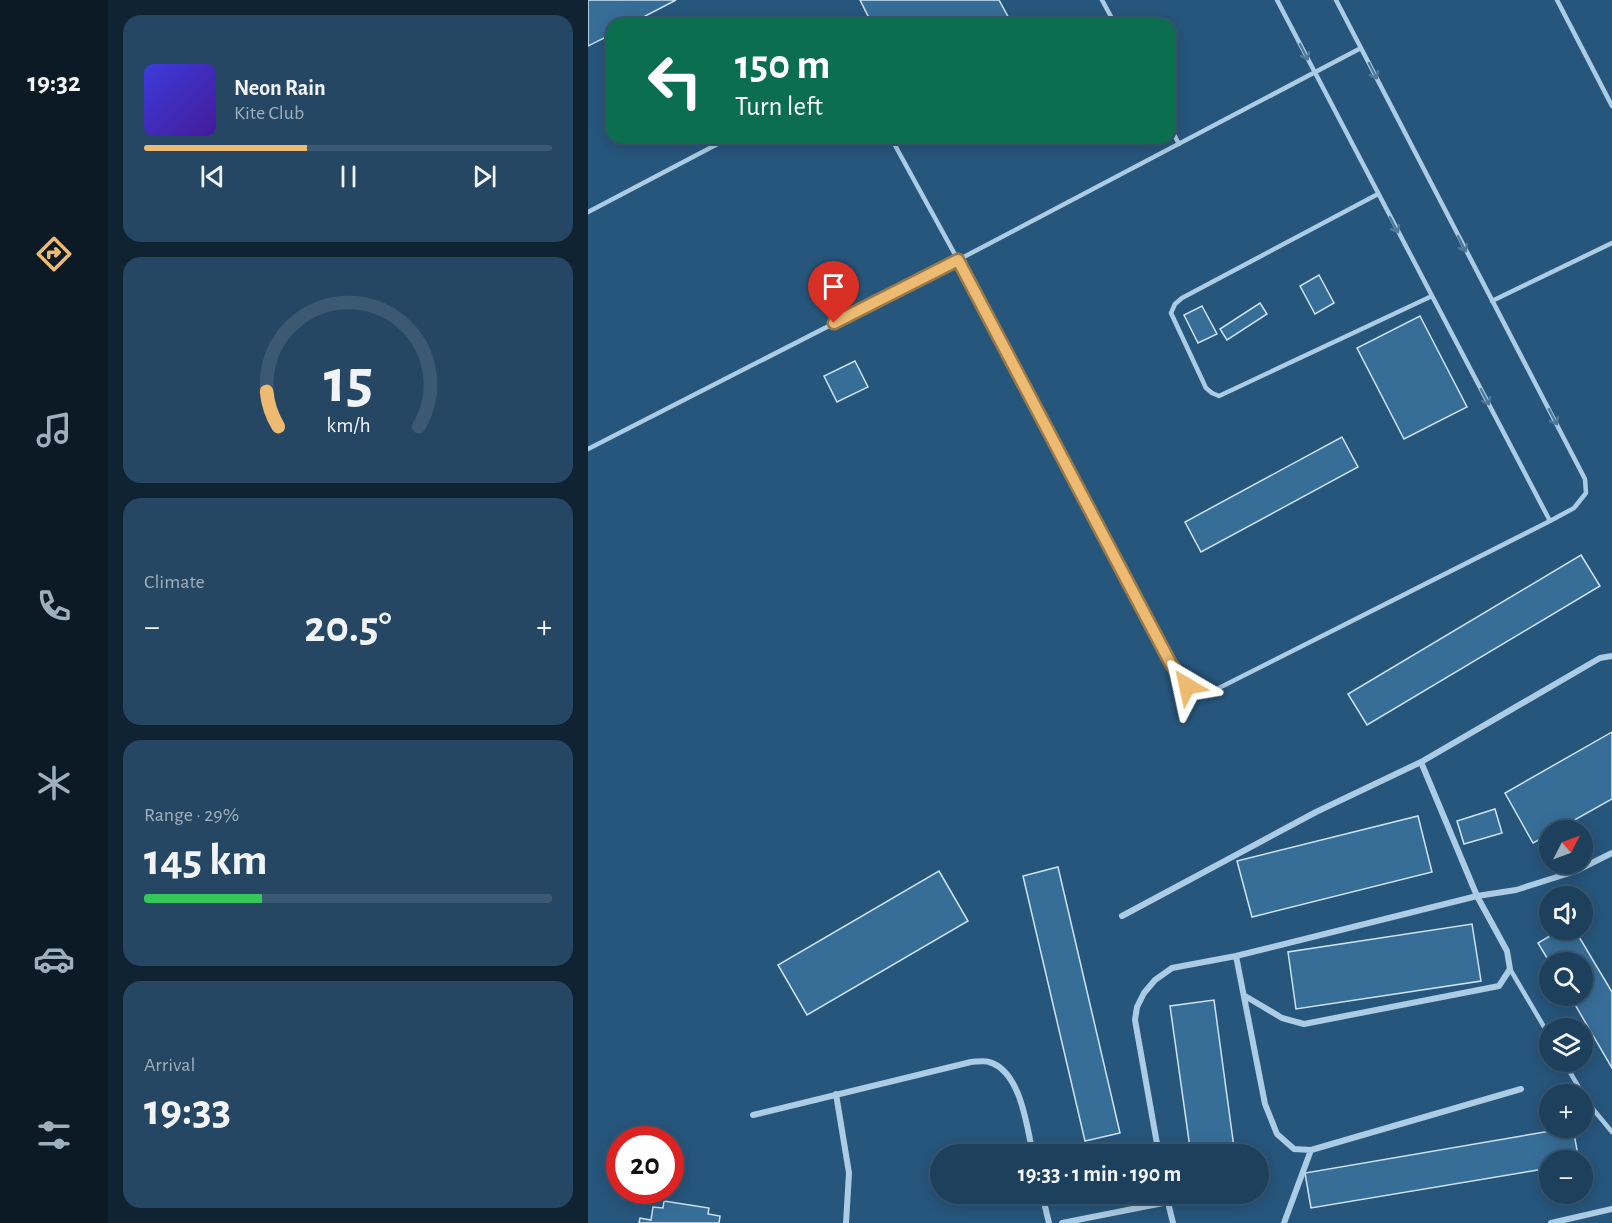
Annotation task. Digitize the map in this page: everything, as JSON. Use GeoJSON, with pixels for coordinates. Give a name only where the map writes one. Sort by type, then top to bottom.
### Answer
{"type":"FeatureCollection","features":[{"type":"Feature","properties":{"kind":"street"},"geometry":{"type":"LineString","coordinates":[[1122,916],[1316,812],[1421,762],[1600,658],[1612,656]]}},
{"type":"Feature","properties":{"kind":"street"},"geometry":{"type":"LineString","coordinates":[[1245,996],[1282,1018],[1304,1024],[1499,986],[1510,969],[1507,951],[1477,896],[1421,762]]}},
{"type":"Feature","properties":{"kind":"street"},"geometry":{"type":"LineString","coordinates":[[1157,1144],[1135,1020],[1137,1007],[1144,993],[1155,980],[1172,968],[1236,956],[1477,896],[1516,890],[1576,871],[1612,853]]}},
{"type":"Feature","properties":{"kind":"street"},"geometry":{"type":"LineString","coordinates":[[1236,956],[1265,1104],[1277,1134],[1294,1149],[1311,1150],[1521,1089]]}},
{"type":"Feature","properties":{"kind":"street"},"geometry":{"type":"LineString","coordinates":[[753,1115],[971,1062],[989,1062],[1007,1072],[1020,1095],[1031,1144]]}},
{"type":"Feature","properties":{"kind":"street"},"geometry":{"type":"LineString","coordinates":[[836,1095],[849,1173],[846,1223]]}},
{"type":"Feature","properties":{"kind":"street"},"geometry":{"type":"LineString","coordinates":[[1284,1223],[1311,1150]]}},
{"type":"Feature","properties":{"kind":"street"},"geometry":{"type":"LineString","coordinates":[[1044,1204],[1049,1223]]}},
{"type":"Feature","properties":{"kind":"street"},"geometry":{"type":"LineString","coordinates":[[1062,1223],[1158,1204]]}},
{"type":"Feature","properties":{"kind":"street"},"geometry":{"type":"LineString","coordinates":[[1168,1204],[1173,1223]]}},
{"type":"Feature","properties":{"kind":"street"},"geometry":{"type":"LineString","coordinates":[[1551,1223],[1612,1209]]}},
{"type":"Feature","properties":{"kind":"lane"},"geometry":{"type":"LineString","coordinates":[[1102,0],[1112,18]]}},
{"type":"Feature","properties":{"kind":"lane"},"geometry":{"type":"LineString","coordinates":[[1277,0],[1550,521]]}},
{"type":"Feature","properties":{"kind":"lane"},"geometry":{"type":"LineString","coordinates":[[894,144],[1171,664],[1187,686],[1211,692],[1550,521],[1574,508],[1586,493],[1585,479],[1336,0]]}},
{"type":"Feature","properties":{"kind":"lane"},"geometry":{"type":"LineString","coordinates":[[1557,0],[1612,106]]}},
{"type":"Feature","properties":{"kind":"lane"},"geometry":{"type":"LineString","coordinates":[[588,449],[958,260],[1361,48]]}},
{"type":"Feature","properties":{"kind":"lane"},"geometry":{"type":"LineString","coordinates":[[1176,138],[1179,144]]}},
{"type":"Feature","properties":{"kind":"lane"},"geometry":{"type":"LineString","coordinates":[[588,212],[718,144]]}},
{"type":"Feature","properties":{"kind":"lane"},"geometry":{"type":"LineString","coordinates":[[1378,194],[1182,298],[1175,304],[1171,313],[1206,388],[1219,396],[1432,296]]}},
{"type":"Feature","properties":{"kind":"lane"},"geometry":{"type":"LineString","coordinates":[[1492,301],[1612,243]]}},
{"type":"Feature","properties":{"kind":"lane"},"geometry":{"type":"LineString","coordinates":[[1510,969],[1539,1018]]}},
{"type":"Feature","properties":{"kind":"lane"},"geometry":{"type":"LineString","coordinates":[[1570,1072],[1588,1103],[1612,1132]]}},
{"type":"Feature","properties":{"kind":"building"},"geometry":{"type":"Polygon","coordinates":[[[588,0],[676,0],[642,18],[606,18],[606,37],[588,46],[588,0]]]}},
{"type":"Feature","properties":{"kind":"building"},"geometry":{"type":"Polygon","coordinates":[[[860,0],[999,0],[1009,18],[869,18],[860,0]]]}},
{"type":"Feature","properties":{"kind":"building"},"geometry":{"type":"Polygon","coordinates":[[[1319,275],[1334,303],[1315,314],[1300,286],[1319,275]]]}},
{"type":"Feature","properties":{"kind":"building"},"geometry":{"type":"Polygon","coordinates":[[[1260,303],[1267,314],[1227,340],[1220,329],[1260,303]]]}},
{"type":"Feature","properties":{"kind":"building"},"geometry":{"type":"Polygon","coordinates":[[[1202,306],[1217,334],[1198,343],[1184,315],[1202,306]]]}},
{"type":"Feature","properties":{"kind":"building"},"geometry":{"type":"Polygon","coordinates":[[[1420,316],[1467,407],[1404,439],[1357,348],[1420,316]]]}},
{"type":"Feature","properties":{"kind":"building"},"geometry":{"type":"Polygon","coordinates":[[[855,361],[868,387],[837,402],[824,376],[855,361]]]}},
{"type":"Feature","properties":{"kind":"building"},"geometry":{"type":"Polygon","coordinates":[[[1342,437],[1358,467],[1201,552],[1185,522],[1342,437]]]}},
{"type":"Feature","properties":{"kind":"building"},"geometry":{"type":"Polygon","coordinates":[[[1581,555],[1600,586],[1367,725],[1348,694],[1581,555]]]}},
{"type":"Feature","properties":{"kind":"building"},"geometry":{"type":"Polygon","coordinates":[[[1612,732],[1612,799],[1575,820],[1539,820],[1539,840],[1533,843],[1505,793],[1612,732]]]}},
{"type":"Feature","properties":{"kind":"building"},"geometry":{"type":"Polygon","coordinates":[[[1495,809],[1502,833],[1464,844],[1457,821],[1495,809]]]}},
{"type":"Feature","properties":{"kind":"building"},"geometry":{"type":"Polygon","coordinates":[[[1418,816],[1432,872],[1252,917],[1237,861],[1418,816]]]}},
{"type":"Feature","properties":{"kind":"building"},"geometry":{"type":"Polygon","coordinates":[[[1058,867],[1120,1133],[1085,1141],[1023,876],[1058,867]]]}},
{"type":"Feature","properties":{"kind":"building"},"geometry":{"type":"Polygon","coordinates":[[[939,871],[968,921],[807,1015],[778,965],[939,871]]]}},
{"type":"Feature","properties":{"kind":"building"},"geometry":{"type":"Polygon","coordinates":[[[1472,924],[1481,981],[1296,1009],[1288,952],[1472,924]]]}},
{"type":"Feature","properties":{"kind":"building"},"geometry":{"type":"Polygon","coordinates":[[[1543,940],[1581,940],[1588,952],[1543,952],[1538,943],[1543,940]]]}},
{"type":"Feature","properties":{"kind":"building"},"geometry":{"type":"Polygon","coordinates":[[[1593,960],[1612,992],[1612,1068],[1593,1035],[1593,1018],[1583,1018],[1576,1006],[1593,1006],[1593,960]]]}},
{"type":"Feature","properties":{"kind":"building"},"geometry":{"type":"Polygon","coordinates":[[[1214,1000],[1234,1144],[1189,1144],[1170,1006],[1214,1000]]]}},
{"type":"Feature","properties":{"kind":"building"},"geometry":{"type":"Polygon","coordinates":[[[1539,1133],[1539,1138],[1575,1138],[1577,1150],[1539,1150],[1539,1170],[1311,1208],[1305,1173],[1539,1133]]]}},
{"type":"Feature","properties":{"kind":"building"},"geometry":{"type":"Polygon","coordinates":[[[664,1204],[683,1204],[709,1208],[708,1214],[720,1216],[719,1223],[639,1223],[640,1218],[651,1220],[653,1207],[663,1208],[664,1204]]]}},
{"type":"Feature","properties":{"kind":"route"},"geometry":{"type":"LineString","coordinates":[[834,323],[958,260],[1171,664],[1187,686]]}}]}
